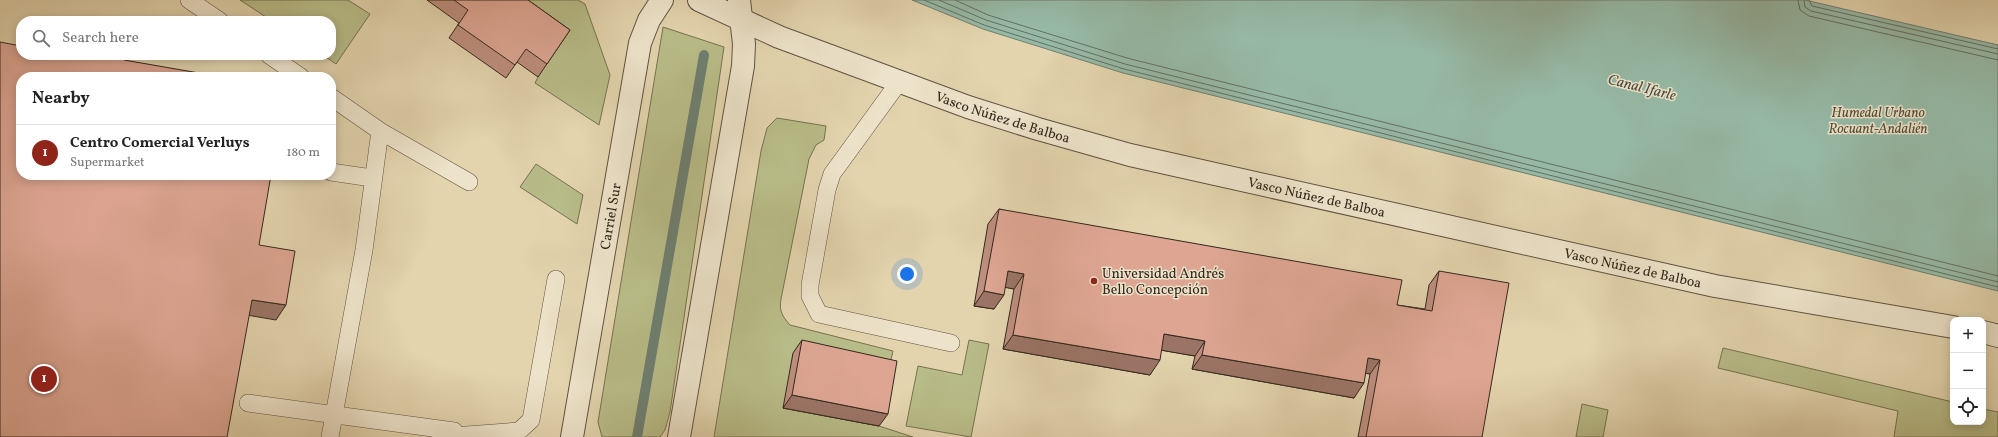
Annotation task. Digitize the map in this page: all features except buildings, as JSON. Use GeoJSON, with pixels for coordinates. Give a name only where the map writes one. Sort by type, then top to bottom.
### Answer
{"type":"FeatureCollection","features":[{"type":"Feature","properties":{"kind":"street","name":"Carriel Sur"},"geometry":{"type":"LineString","coordinates":[[572,437],[640,43],[646,27],[662,0]]}},
{"type":"Feature","properties":{"kind":"street","name":"Vasco Núñez de Balboa"},"geometry":{"type":"LineString","coordinates":[[698,0],[741,10],[779,37],[899,82],[1038,129],[1130,155],[1191,170],[1716,286],[1950,326]]}},
{"type":"Feature","properties":{"kind":"street"},"geometry":{"type":"LineString","coordinates":[[680,437],[743,66],[741,10]]}},
{"type":"Feature","properties":{"kind":"street"},"geometry":{"type":"LineString","coordinates":[[1986,333],[1998,336]]}},
{"type":"Feature","properties":{"kind":"lane"},"geometry":{"type":"LineString","coordinates":[[189,0],[213,16]]}},
{"type":"Feature","properties":{"kind":"lane"},"geometry":{"type":"LineString","coordinates":[[276,60],[294,72]]}},
{"type":"Feature","properties":{"kind":"lane"},"geometry":{"type":"LineString","coordinates":[[899,82],[832,174],[825,197],[810,285],[810,296],[819,314],[951,343]]}},
{"type":"Feature","properties":{"kind":"lane"},"geometry":{"type":"LineString","coordinates":[[336,100],[380,130],[469,182]]}},
{"type":"Feature","properties":{"kind":"lane"},"geometry":{"type":"LineString","coordinates":[[330,437],[364,250],[372,178],[380,130]]}},
{"type":"Feature","properties":{"kind":"lane"},"geometry":{"type":"LineString","coordinates":[[336,173],[372,178]]}},
{"type":"Feature","properties":{"kind":"lane"},"geometry":{"type":"LineString","coordinates":[[440,437],[519,431],[532,420],[556,280]]}},
{"type":"Feature","properties":{"kind":"lane"},"geometry":{"type":"LineString","coordinates":[[248,403],[479,434]]}},
{"type":"Feature","properties":{"kind":"shaded area"},"geometry":{"type":"Polygon","coordinates":[[[240,0],[348,0],[370,14],[336,64],[330,60],[336,60],[336,16],[264,16],[240,0]]]}},
{"type":"Feature","properties":{"kind":"shaded area"},"geometry":{"type":"Polygon","coordinates":[[[501,0],[578,0],[585,4],[610,75],[599,125],[535,83],[538,77],[501,0]]]}},
{"type":"Feature","properties":{"kind":"shaded area"},"geometry":{"type":"Polygon","coordinates":[[[663,27],[724,47],[670,412],[665,430],[660,437],[602,437],[598,422],[663,27]]]}},
{"type":"Feature","properties":{"kind":"shaded area"},"geometry":{"type":"Polygon","coordinates":[[[777,118],[826,126],[824,140],[816,145],[809,159],[781,299],[780,307],[783,316],[790,325],[893,351],[888,373],[783,408],[879,426],[913,437],[714,437],[761,151],[767,128],[777,118]]]}},
{"type":"Feature","properties":{"kind":"shaded area"},"geometry":{"type":"Polygon","coordinates":[[[536,164],[583,195],[577,224],[520,187],[536,164]]]}},
{"type":"Feature","properties":{"kind":"shaded area"},"geometry":{"type":"Polygon","coordinates":[[[969,340],[989,344],[971,437],[906,426],[918,366],[962,375],[969,340]]]}},
{"type":"Feature","properties":{"kind":"shaded area"},"geometry":{"type":"Polygon","coordinates":[[[1723,348],[1950,401],[1950,425],[1986,425],[1986,410],[1998,412],[1998,437],[1894,437],[1898,411],[1718,368],[1723,348]]]}},
{"type":"Feature","properties":{"kind":"shaded area"},"geometry":{"type":"Polygon","coordinates":[[[1582,404],[1608,410],[1603,437],[1576,437],[1582,404]]]}},
{"type":"Feature","properties":{"kind":"water","name":"Humedal Urbano Rocuant-Andalién"},"geometry":{"type":"Polygon","coordinates":[[[912,0],[1805,0],[1998,45],[1998,291],[1123,73],[983,29],[912,0]]]}},
{"type":"Feature","properties":{"kind":"waterway"},"geometry":{"type":"LineString","coordinates":[[637,437],[704,55]]}},
{"type":"Feature","properties":{"kind":"place","name":"Universidad Andrés Bello Concepción"},"geometry":{"type":"Point","coordinates":[1094,281]}},
{"type":"Feature","properties":{"kind":"place","name":"Centro Comercial Verluys"},"geometry":{"type":"Point","coordinates":[44,379]}},
{"type":"Feature","properties":{"kind":"water label","name":"Canal Ifarle"},"geometry":{"type":"Point","coordinates":[1642,87]}}]}
